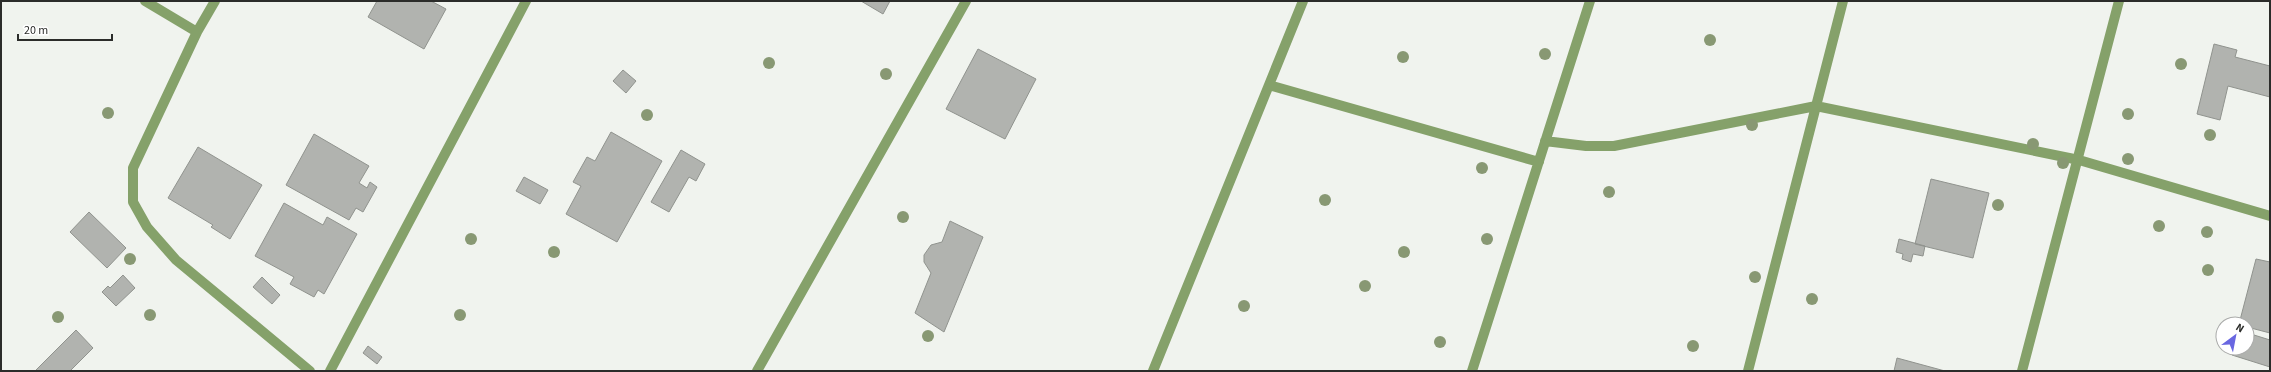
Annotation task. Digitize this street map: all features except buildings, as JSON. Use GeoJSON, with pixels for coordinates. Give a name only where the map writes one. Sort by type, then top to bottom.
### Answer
{"type":"FeatureCollection","features":[{"type":"Feature","properties":{"kind":"street"},"geometry":{"type":"LineString","coordinates":[[145,1],[197,32]]}},
{"type":"Feature","properties":{"kind":"street"},"geometry":{"type":"LineString","coordinates":[[215,1],[197,32],[133,168],[132,202],[147,226],[176,260],[310,371]]}},
{"type":"Feature","properties":{"kind":"street"},"geometry":{"type":"LineString","coordinates":[[330,371],[526,1]]}},
{"type":"Feature","properties":{"kind":"street"},"geometry":{"type":"LineString","coordinates":[[757,371],[966,1]]}},
{"type":"Feature","properties":{"kind":"street"},"geometry":{"type":"LineString","coordinates":[[1153,371],[1303,1]]}},
{"type":"Feature","properties":{"kind":"street"},"geometry":{"type":"LineString","coordinates":[[1472,371],[1590,1]]}},
{"type":"Feature","properties":{"kind":"street"},"geometry":{"type":"LineString","coordinates":[[1748,371],[1843,1]]}},
{"type":"Feature","properties":{"kind":"street"},"geometry":{"type":"LineString","coordinates":[[2022,371],[2079,160],[2119,1]]}},
{"type":"Feature","properties":{"kind":"street"},"geometry":{"type":"LineString","coordinates":[[1269,85],[1539,162]]}},
{"type":"Feature","properties":{"kind":"street"},"geometry":{"type":"LineString","coordinates":[[1546,141],[1586,146],[1614,146],[1816,106],[2079,160],[2270,216]]}}]}
